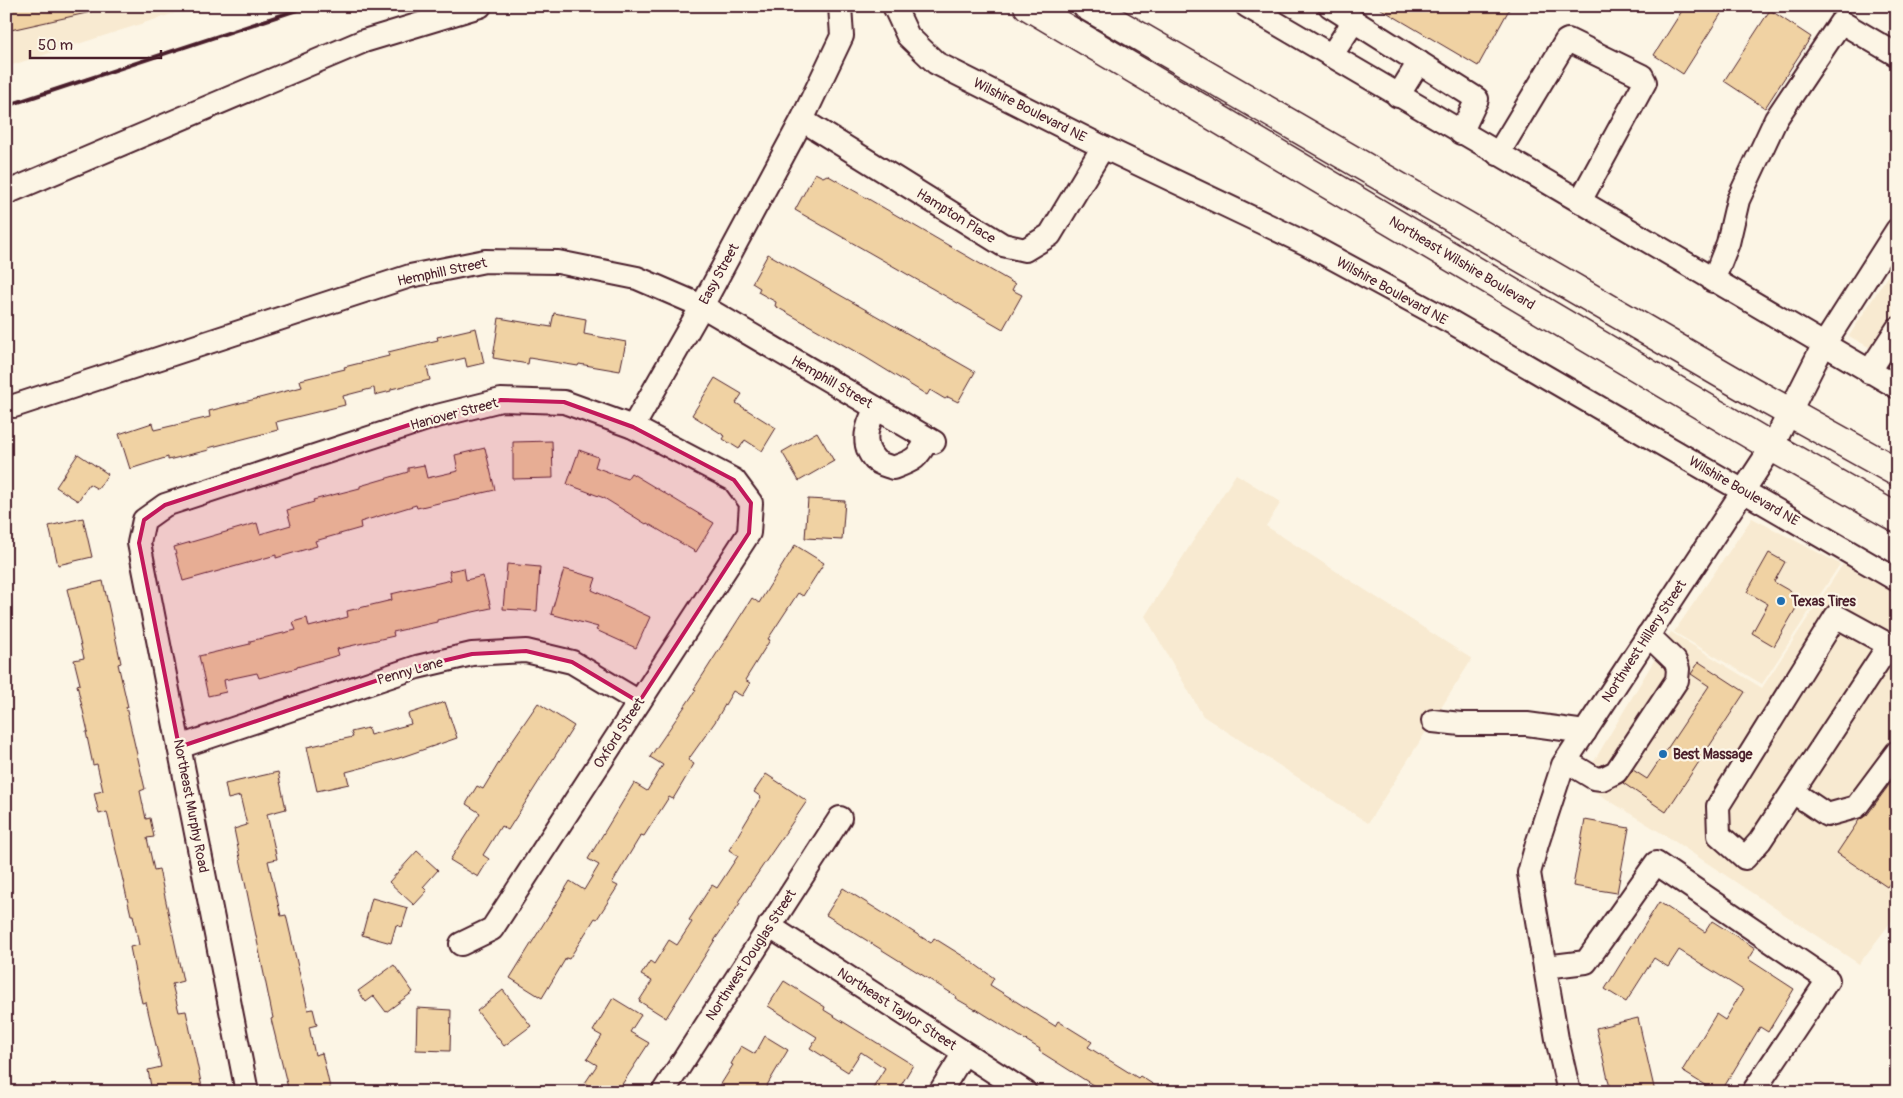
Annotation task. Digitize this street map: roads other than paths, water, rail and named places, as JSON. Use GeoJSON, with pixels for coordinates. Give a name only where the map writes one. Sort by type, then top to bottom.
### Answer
{"type":"FeatureCollection","features":[{"type":"Feature","properties":{"kind":"main road","name":"Northeast Wilshire Boulevard"},"geometry":{"type":"LineString","coordinates":[[1028,6],[1772,447],[1897,518]]}},
{"type":"Feature","properties":{"kind":"main road"},"geometry":{"type":"LineString","coordinates":[[1087,6],[1789,413],[1897,472]]}},
{"type":"Feature","properties":{"kind":"street"},"geometry":{"type":"LineString","coordinates":[[6,193],[364,41],[480,6]]}},
{"type":"Feature","properties":{"kind":"street","name":"Easy Street"},"geometry":{"type":"LineString","coordinates":[[633,427],[702,306],[802,120],[842,36],[840,6]]}},
{"type":"Feature","properties":{"kind":"street","name":"Wilshire Boulevard NE"},"geometry":{"type":"LineString","coordinates":[[894,6],[908,36],[936,63],[1103,147],[1307,244],[1453,324],[1897,580]]}},
{"type":"Feature","properties":{"kind":"street"},"geometry":{"type":"LineString","coordinates":[[1246,6],[1460,133],[1580,201],[1823,346],[1897,387]]}},
{"type":"Feature","properties":{"kind":"street"},"geometry":{"type":"LineString","coordinates":[[1330,6],[1477,99],[1460,133]]}},
{"type":"Feature","properties":{"kind":"street"},"geometry":{"type":"LineString","coordinates":[[1331,56],[1354,21]]}},
{"type":"Feature","properties":{"kind":"street"},"geometry":{"type":"LineString","coordinates":[[1713,281],[1728,243],[1738,200],[1776,119],[1841,22],[1897,55]]}},
{"type":"Feature","properties":{"kind":"street"},"geometry":{"type":"LineString","coordinates":[[1498,154],[1566,41],[1568,40],[1642,76],[1645,82],[1580,201]]}},
{"type":"Feature","properties":{"kind":"street"},"geometry":{"type":"LineString","coordinates":[[1398,96],[1419,62]]}},
{"type":"Feature","properties":{"kind":"street","name":"Hampton Place"},"geometry":{"type":"LineString","coordinates":[[802,120],[1003,245],[1025,250],[1050,235],[1103,147]]}},
{"type":"Feature","properties":{"kind":"street","name":"Northwest Hillery Street"},"geometry":{"type":"LineString","coordinates":[[1569,1092],[1529,874],[1537,844],[1566,761],[1772,447],[1823,346],[1895,235]]}},
{"type":"Feature","properties":{"kind":"street","name":"Hemphill Street"},"geometry":{"type":"LineString","coordinates":[[14,406],[410,276],[485,261],[558,262],[637,278],[702,306],[931,440],[913,461],[893,468],[876,461],[867,446],[867,425],[876,408]]}},
{"type":"Feature","properties":{"kind":"street"},"geometry":{"type":"LineString","coordinates":[[1869,372],[1897,329]]}},
{"type":"Feature","properties":{"kind":"street","name":"Hanover Street"},"geometry":{"type":"LineString","coordinates":[[144,520],[165,505],[433,418],[501,400],[564,402],[633,427],[734,480],[751,504]]}},
{"type":"Feature","properties":{"kind":"street","name":"Oxford Street"},"geometry":{"type":"LineString","coordinates":[[461,944],[492,929],[749,533],[751,504]]}},
{"type":"Feature","properties":{"kind":"street","name":"Northeast Murphy Road"},"geometry":{"type":"LineString","coordinates":[[144,520],[139,543],[247,1092]]}},
{"type":"Feature","properties":{"kind":"street"},"geometry":{"type":"LineString","coordinates":[[1836,616],[1893,647],[1760,842],[1745,858],[1719,835],[1718,806],[1836,616]]}},
{"type":"Feature","properties":{"kind":"street"},"geometry":{"type":"LineString","coordinates":[[1566,761],[1594,778],[1602,779],[1616,772],[1676,680],[1678,669],[1675,661],[1648,635]]}},
{"type":"Feature","properties":{"kind":"street","name":"Penny Lane"},"geometry":{"type":"LineString","coordinates":[[179,746],[417,667],[472,654],[526,651],[572,662],[639,702]]}},
{"type":"Feature","properties":{"kind":"street"},"geometry":{"type":"LineString","coordinates":[[1433,722],[1527,724],[1585,732]]}},
{"type":"Feature","properties":{"kind":"street"},"geometry":{"type":"LineString","coordinates":[[1793,792],[1827,815],[1856,807],[1897,752]]}},
{"type":"Feature","properties":{"kind":"street","name":"Northwest Douglas Street"},"geometry":{"type":"LineString","coordinates":[[663,1092],[840,818]]}},
{"type":"Feature","properties":{"kind":"street"},"geometry":{"type":"LineString","coordinates":[[1545,967],[1586,962],[1656,863],[1828,980],[1753,1092]]}},
{"type":"Feature","properties":{"kind":"street","name":"Northeast Taylor Street"},"geometry":{"type":"LineString","coordinates":[[769,926],[1025,1092]]}},
{"type":"Feature","properties":{"kind":"street"},"geometry":{"type":"LineString","coordinates":[[940,1092],[964,1053]]}},
{"type":"Feature","properties":{"kind":"railway"},"geometry":{"type":"LineString","coordinates":[[6,106],[309,6]]}},
{"type":"Feature","properties":{"kind":"place","name":"Texas Tires"},"geometry":{"type":"Point","coordinates":[1781,601]}},
{"type":"Feature","properties":{"kind":"place","name":"Best Massage"},"geometry":{"type":"Point","coordinates":[1663,754]}}]}
